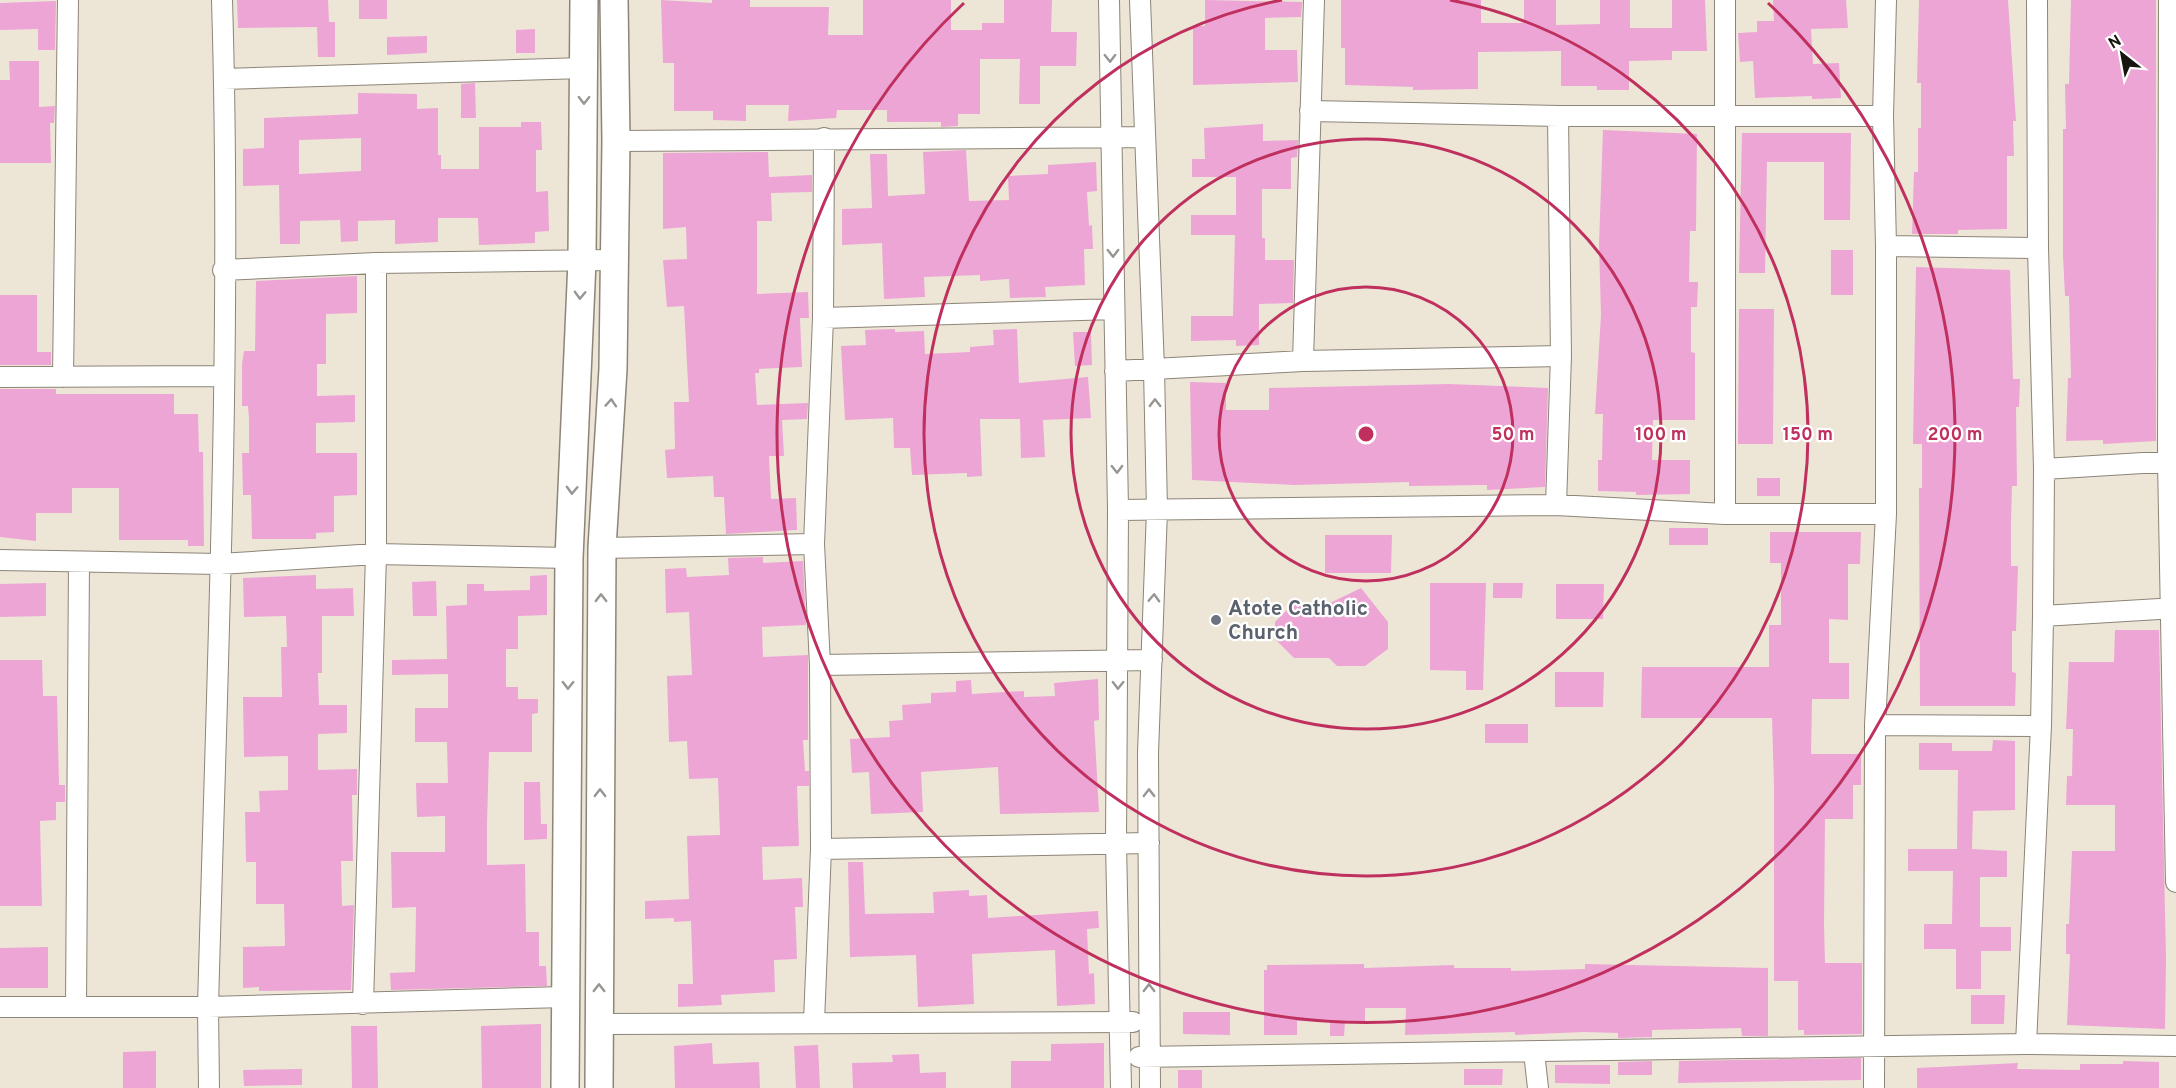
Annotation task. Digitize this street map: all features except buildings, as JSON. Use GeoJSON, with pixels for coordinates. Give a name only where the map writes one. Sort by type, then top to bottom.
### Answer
{"type":"FeatureCollection","features":[{"type":"Feature","properties":{"kind":"main road"},"geometry":{"type":"LineString","coordinates":[[565,1088],[569,558],[582,261],[584,0]]}},
{"type":"Feature","properties":{"kind":"main road"},"geometry":{"type":"LineString","coordinates":[[599,1088],[602,548],[613,369],[614,0]]}},
{"type":"Feature","properties":{"kind":"street"},"geometry":{"type":"LineString","coordinates":[[63,377],[68,0]]}},
{"type":"Feature","properties":{"kind":"street"},"geometry":{"type":"LineString","coordinates":[[209,1088],[208,1007],[224,376],[222,0]]}},
{"type":"Feature","properties":{"kind":"street"},"geometry":{"type":"LineString","coordinates":[[1109,0],[1118,510],[1116,843],[1121,1088]]}},
{"type":"Feature","properties":{"kind":"street"},"geometry":{"type":"LineString","coordinates":[[1140,0],[1157,510],[1149,843],[1150,1088]]}},
{"type":"Feature","properties":{"kind":"street"},"geometry":{"type":"LineString","coordinates":[[1304,361],[1314,0]]}},
{"type":"Feature","properties":{"kind":"street"},"geometry":{"type":"LineString","coordinates":[[1725,0],[1725,514]]}},
{"type":"Feature","properties":{"kind":"street"},"geometry":{"type":"LineString","coordinates":[[1874,1088],[1875,725],[1886,514],[1886,246],[1883,116],[1886,0]]}},
{"type":"Feature","properties":{"kind":"street"},"geometry":{"type":"LineString","coordinates":[[2026,1044],[2041,726],[2043,616],[2044,469],[2038,248],[2037,0]]}},
{"type":"Feature","properties":{"kind":"street"},"geometry":{"type":"LineString","coordinates":[[2169,0],[2176,882]]}},
{"type":"Feature","properties":{"kind":"street"},"geometry":{"type":"LineString","coordinates":[[224,79],[584,68]]}},
{"type":"Feature","properties":{"kind":"street"},"geometry":{"type":"LineString","coordinates":[[1310,111],[1558,116],[1883,116]]}},
{"type":"Feature","properties":{"kind":"street"},"geometry":{"type":"LineString","coordinates":[[1556,505],[1561,356],[1558,116]]}},
{"type":"Feature","properties":{"kind":"street"},"geometry":{"type":"LineString","coordinates":[[615,141],[1145,137]]}},
{"type":"Feature","properties":{"kind":"street"},"geometry":{"type":"LineString","coordinates":[[814,1022],[821,849],[820,664],[814,544],[823,318],[824,138]]}},
{"type":"Feature","properties":{"kind":"street"},"geometry":{"type":"LineString","coordinates":[[1886,246],[2038,248]]}},
{"type":"Feature","properties":{"kind":"street"},"geometry":{"type":"LineString","coordinates":[[223,270],[376,263],[614,260]]}},
{"type":"Feature","properties":{"kind":"street"},"geometry":{"type":"LineString","coordinates":[[363,1004],[376,554],[376,263]]}},
{"type":"Feature","properties":{"kind":"street"},"geometry":{"type":"LineString","coordinates":[[823,318],[1114,309]]}},
{"type":"Feature","properties":{"kind":"street"},"geometry":{"type":"LineString","coordinates":[[1115,370],[1304,361],[1561,356]]}},
{"type":"Feature","properties":{"kind":"street"},"geometry":{"type":"LineString","coordinates":[[0,377],[224,376]]}},
{"type":"Feature","properties":{"kind":"street"},"geometry":{"type":"LineString","coordinates":[[2044,469],[2172,461]]}},
{"type":"Feature","properties":{"kind":"street"},"geometry":{"type":"LineString","coordinates":[[1118,510],[1556,505],[1725,514],[1886,514]]}},
{"type":"Feature","properties":{"kind":"street"},"geometry":{"type":"LineString","coordinates":[[602,548],[814,544]]}},
{"type":"Feature","properties":{"kind":"street"},"geometry":{"type":"LineString","coordinates":[[0,560],[220,564],[376,554],[569,558]]}},
{"type":"Feature","properties":{"kind":"street"},"geometry":{"type":"LineString","coordinates":[[76,1007],[79,562]]}},
{"type":"Feature","properties":{"kind":"street"},"geometry":{"type":"LineString","coordinates":[[2043,616],[2174,608]]}},
{"type":"Feature","properties":{"kind":"street"},"geometry":{"type":"LineString","coordinates":[[820,664],[1152,660]]}},
{"type":"Feature","properties":{"kind":"street"},"geometry":{"type":"LineString","coordinates":[[1875,725],[2041,726]]}},
{"type":"Feature","properties":{"kind":"street"},"geometry":{"type":"LineString","coordinates":[[821,849],[1149,843]]}},
{"type":"Feature","properties":{"kind":"street"},"geometry":{"type":"LineString","coordinates":[[0,1007],[208,1007],[565,997]]}},
{"type":"Feature","properties":{"kind":"street"},"geometry":{"type":"LineString","coordinates":[[599,1024],[1149,1022]]}},
{"type":"Feature","properties":{"kind":"street"},"geometry":{"type":"LineString","coordinates":[[1121,1058],[2026,1044],[2176,1046]]}},
{"type":"Feature","properties":{"kind":"street"},"geometry":{"type":"LineString","coordinates":[[1534,1052],[1538,1088]]}},
{"type":"Feature","properties":{"kind":"place","name":"Atote Catholic Church"},"geometry":{"type":"Point","coordinates":[1216,620]}}]}
